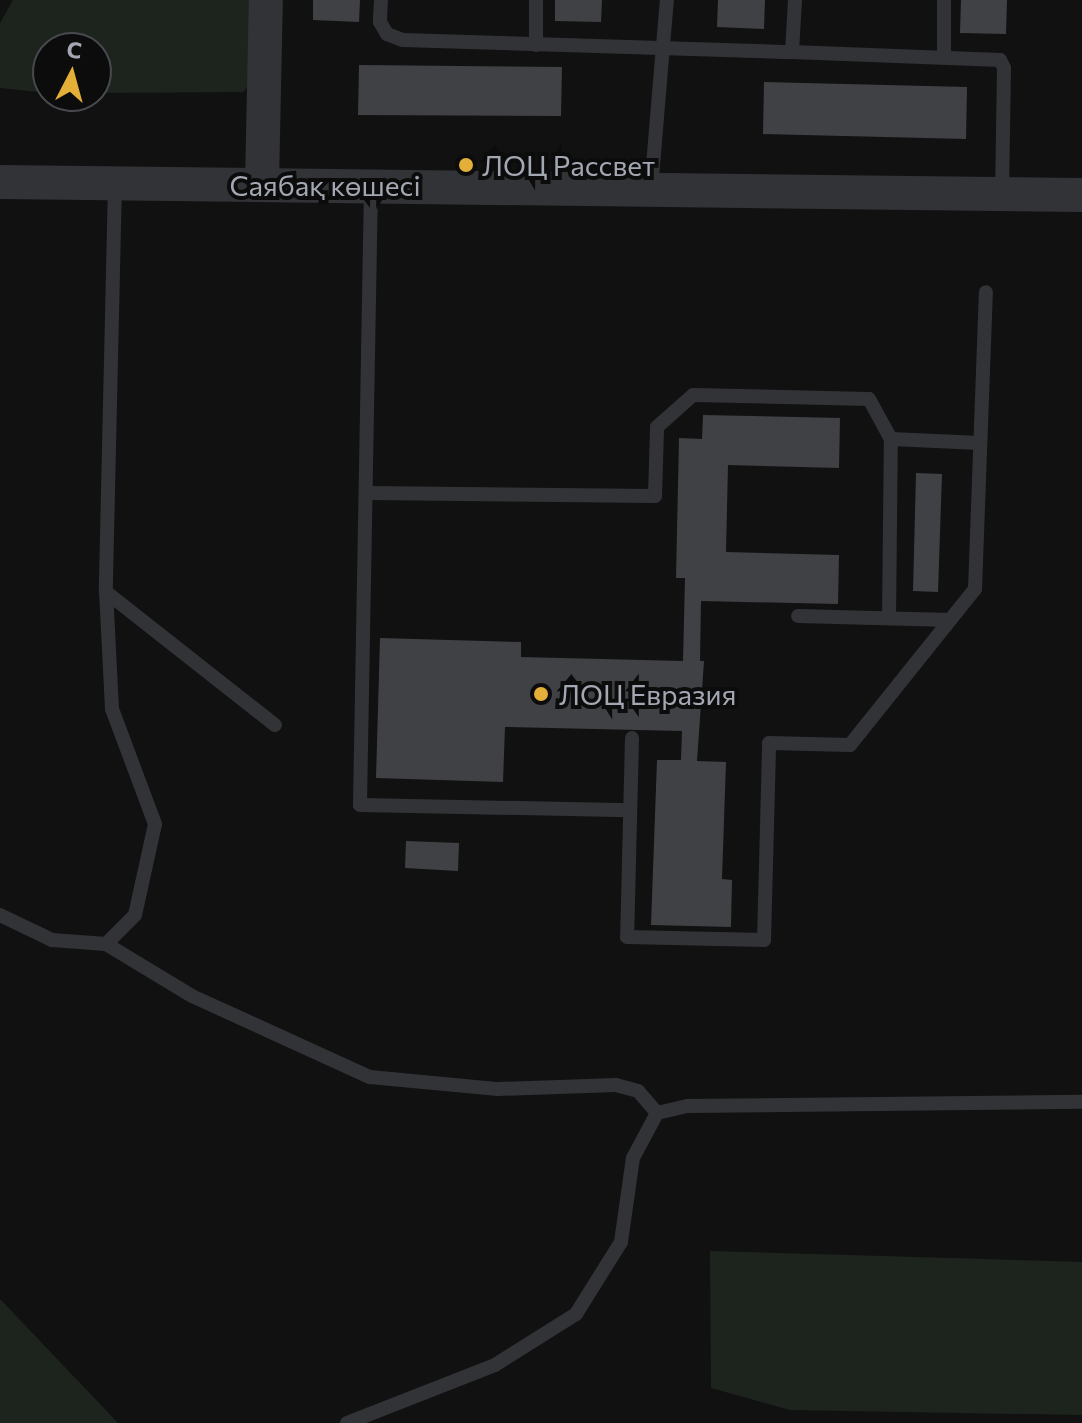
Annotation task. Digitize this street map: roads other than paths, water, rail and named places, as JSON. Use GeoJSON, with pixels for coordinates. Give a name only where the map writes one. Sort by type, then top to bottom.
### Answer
{"type":"FeatureCollection","features":[{"type":"Feature","properties":{"kind":"street"},"geometry":{"type":"LineString","coordinates":[[262,184],[266,0]]}},
{"type":"Feature","properties":{"kind":"street","name":"Саябақ көшесі"},"geometry":{"type":"LineString","coordinates":[[0,182],[1082,195]]}},
{"type":"Feature","properties":{"kind":"lane"},"geometry":{"type":"LineString","coordinates":[[381,0],[380,22],[387,34],[403,40],[664,50],[992,57],[1004,68],[1002,194]]}},
{"type":"Feature","properties":{"kind":"lane"},"geometry":{"type":"LineString","coordinates":[[536,0],[536,45]]}},
{"type":"Feature","properties":{"kind":"lane"},"geometry":{"type":"LineString","coordinates":[[651,189],[667,0]]}},
{"type":"Feature","properties":{"kind":"lane"},"geometry":{"type":"LineString","coordinates":[[792,52],[795,0]]}},
{"type":"Feature","properties":{"kind":"lane"},"geometry":{"type":"LineString","coordinates":[[944,0],[944,55]]}},
{"type":"Feature","properties":{"kind":"lane"},"geometry":{"type":"LineString","coordinates":[[106,944],[135,915],[155,824],[112,709],[106,592],[115,183]]}},
{"type":"Feature","properties":{"kind":"lane"},"geometry":{"type":"LineString","coordinates":[[371,185],[360,805],[630,810]]}},
{"type":"Feature","properties":{"kind":"lane"},"geometry":{"type":"LineString","coordinates":[[632,738],[627,937],[764,940],[769,743],[850,745],[975,589],[986,292]]}},
{"type":"Feature","properties":{"kind":"lane"},"geometry":{"type":"LineString","coordinates":[[367,493],[655,496],[657,427],[693,395],[869,399],[891,439],[889,618]]}},
{"type":"Feature","properties":{"kind":"lane"},"geometry":{"type":"LineString","coordinates":[[891,439],[980,443]]}},
{"type":"Feature","properties":{"kind":"lane"},"geometry":{"type":"LineString","coordinates":[[106,592],[275,725]]}},
{"type":"Feature","properties":{"kind":"lane"},"geometry":{"type":"LineString","coordinates":[[798,616],[950,620]]}},
{"type":"Feature","properties":{"kind":"lane"},"geometry":{"type":"LineString","coordinates":[[0,915],[52,940],[106,944],[192,996],[370,1077],[498,1089],[616,1085],[638,1091],[657,1113]]}},
{"type":"Feature","properties":{"kind":"lane"},"geometry":{"type":"LineString","coordinates":[[347,1423],[495,1365],[576,1314],[621,1242],[633,1158],[657,1113],[688,1106],[1082,1102]]}},
{"type":"Feature","properties":{"kind":"place","name":"ЛОЦ Рассвет"},"geometry":{"type":"Point","coordinates":[466,165]}},
{"type":"Feature","properties":{"kind":"place","name":"ЛОЦ Евразия"},"geometry":{"type":"Point","coordinates":[541,694]}}]}
